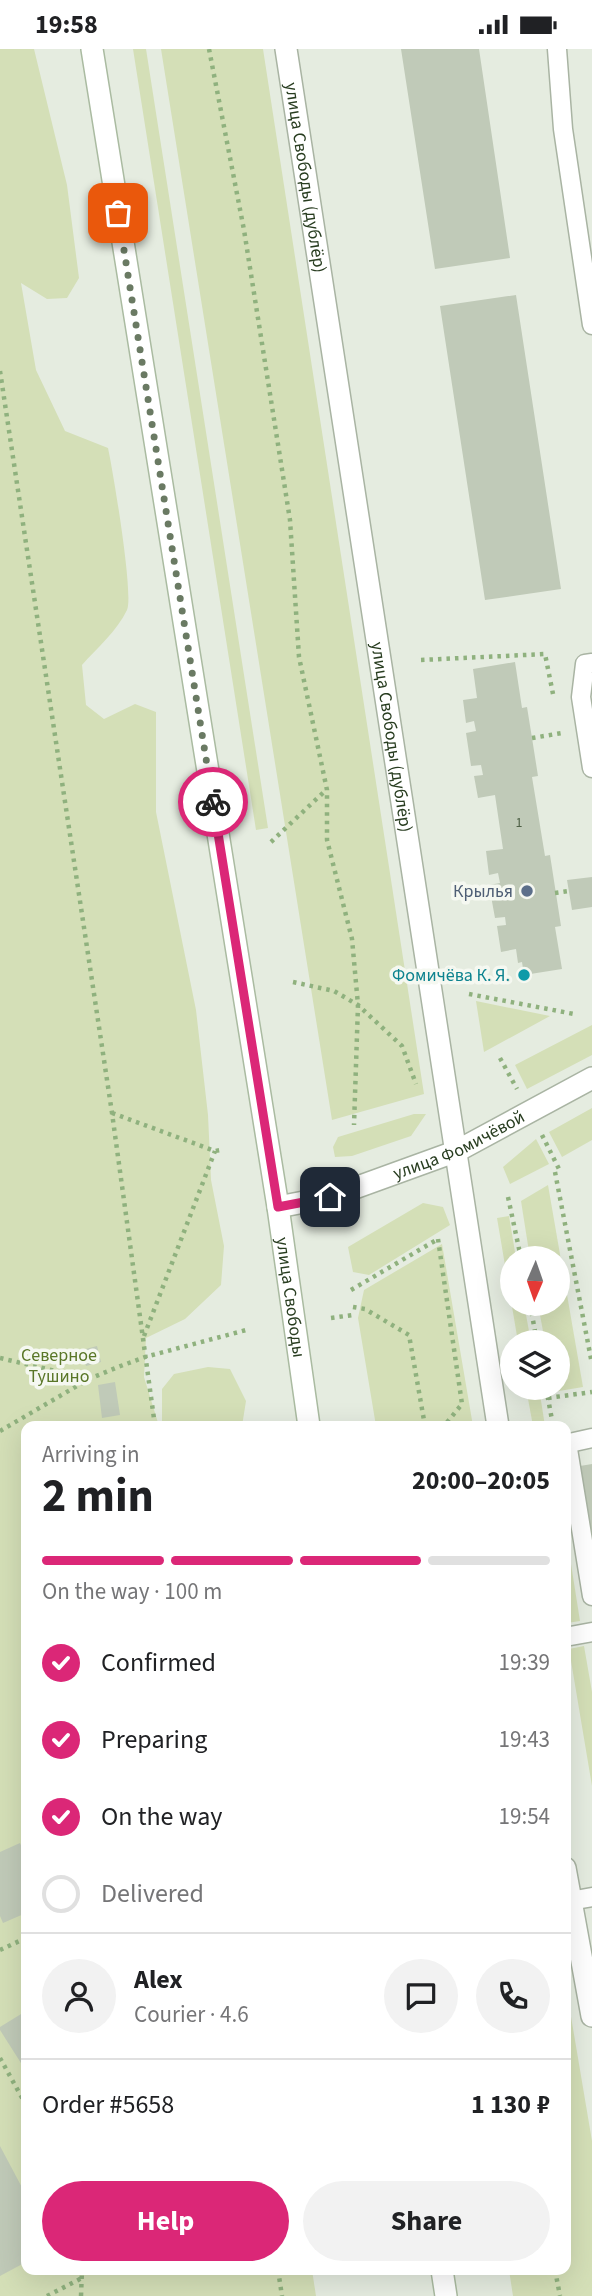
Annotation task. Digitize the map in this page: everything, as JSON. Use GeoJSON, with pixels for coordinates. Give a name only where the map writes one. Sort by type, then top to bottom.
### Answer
{"type":"FeatureCollection","features":[{"type":"Feature","properties":{"kind":"street","name":"улица Свободы"},"geometry":{"type":"LineString","coordinates":[[92,49],[278,1207],[308,1421]]}},
{"type":"Feature","properties":{"kind":"street","name":"улица Свободы (дублёр)"},"geometry":{"type":"LineString","coordinates":[[286,49],[497,1421]]}},
{"type":"Feature","properties":{"kind":"street","name":"улица Фомичёвой"},"geometry":{"type":"LineString","coordinates":[[278,1207],[330,1197],[457,1151],[592,1078]]}},
{"type":"Feature","properties":{"kind":"street"},"geometry":{"type":"LineString","coordinates":[[571,1906],[592,2016]]}},
{"type":"Feature","properties":{"kind":"street"},"geometry":{"type":"LineString","coordinates":[[443,2275],[446,2296]]}},
{"type":"Feature","properties":{"kind":"lane"},"geometry":{"type":"LineString","coordinates":[[556,49],[563,129],[592,325]]}},
{"type":"Feature","properties":{"kind":"lane"},"geometry":{"type":"LineString","coordinates":[[592,663],[585,664],[581,697],[592,768]]}},
{"type":"Feature","properties":{"kind":"lane"},"geometry":{"type":"LineString","coordinates":[[571,1442],[592,1438]]}},
{"type":"Feature","properties":{"kind":"lane"},"geometry":{"type":"LineString","coordinates":[[571,1472],[592,1596]]}},
{"type":"Feature","properties":{"kind":"lane"},"geometry":{"type":"LineString","coordinates":[[571,1636],[592,1632]]}},
{"type":"Feature","properties":{"kind":"lane"},"geometry":{"type":"LineString","coordinates":[[571,1901],[592,1897]]}},
{"type":"Feature","properties":{"kind":"path"},"geometry":{"type":"LineString","coordinates":[[209,49],[244,230],[290,520],[299,657],[327,790],[327,840],[352,939],[358,1005],[354,1125]]}},
{"type":"Feature","properties":{"kind":"path"},"geometry":{"type":"LineString","coordinates":[[0,371],[112,1113],[154,1421]]}},
{"type":"Feature","properties":{"kind":"path"},"geometry":{"type":"LineString","coordinates":[[421,660],[545,654]]}},
{"type":"Feature","properties":{"kind":"path"},"geometry":{"type":"LineString","coordinates":[[271,842],[327,790]]}},
{"type":"Feature","properties":{"kind":"path"},"geometry":{"type":"LineString","coordinates":[[555,893],[569,891]]}},
{"type":"Feature","properties":{"kind":"path"},"geometry":{"type":"LineString","coordinates":[[293,982],[334,991],[358,1005],[402,1047],[418,1090]]}},
{"type":"Feature","properties":{"kind":"path"},"geometry":{"type":"LineString","coordinates":[[469,994],[574,1014]]}},
{"type":"Feature","properties":{"kind":"path"},"geometry":{"type":"LineString","coordinates":[[500,1058],[519,1093]]}},
{"type":"Feature","properties":{"kind":"path"},"geometry":{"type":"LineString","coordinates":[[112,1113],[218,1150],[143,1339]]}},
{"type":"Feature","properties":{"kind":"path"},"geometry":{"type":"LineString","coordinates":[[542,1135],[557,1170],[592,1364]]}},
{"type":"Feature","properties":{"kind":"path"},"geometry":{"type":"LineString","coordinates":[[508,1197],[518,1246]]}},
{"type":"Feature","properties":{"kind":"path"},"geometry":{"type":"LineString","coordinates":[[351,1290],[444,1235]]}},
{"type":"Feature","properties":{"kind":"path"},"geometry":{"type":"LineString","coordinates":[[438,1239],[462,1404],[448,1421]]}},
{"type":"Feature","properties":{"kind":"path"},"geometry":{"type":"LineString","coordinates":[[353,1307],[365,1309],[409,1335],[424,1421]]}},
{"type":"Feature","properties":{"kind":"path"},"geometry":{"type":"LineString","coordinates":[[331,1318],[354,1315]]}},
{"type":"Feature","properties":{"kind":"path"},"geometry":{"type":"LineString","coordinates":[[0,1431],[89,1380],[145,1357],[250,1329]]}},
{"type":"Feature","properties":{"kind":"path"},"geometry":{"type":"LineString","coordinates":[[0,1358],[89,1380]]}},
{"type":"Feature","properties":{"kind":"path"},"geometry":{"type":"LineString","coordinates":[[570,1395],[592,1392]]}},
{"type":"Feature","properties":{"kind":"path"},"geometry":{"type":"LineString","coordinates":[[548,1400],[552,1421]]}},
{"type":"Feature","properties":{"kind":"path"},"geometry":{"type":"LineString","coordinates":[[0,1950],[21,1940]]}},
{"type":"Feature","properties":{"kind":"path"},"geometry":{"type":"LineString","coordinates":[[0,2058],[21,2096]]}},
{"type":"Feature","properties":{"kind":"path"},"geometry":{"type":"LineString","coordinates":[[279,2275],[282,2296]]}},
{"type":"Feature","properties":{"kind":"path"},"geometry":{"type":"LineString","coordinates":[[556,2275],[560,2296]]}},
{"type":"Feature","properties":{"kind":"path"},"geometry":{"type":"LineString","coordinates":[[47,2296],[82,2278]]}},
{"type":"Feature","properties":{"kind":"path"},"geometry":{"type":"LineString","coordinates":[[81,2296],[82,2278]]}},
{"type":"Feature","properties":{"kind":"green space","name":"Северное Тушино"},"geometry":{"type":"Polygon","coordinates":[[[0,49],[34,49],[67,185],[79,278],[67,298],[47,299],[21,283],[36,370],[65,431],[108,448],[128,582],[127,610],[118,625],[82,665],[86,705],[104,719],[135,704],[156,712],[156,812],[196,1010],[208,1115],[211,1180],[224,1246],[221,1285],[185,1319],[146,1338],[144,1377],[157,1421],[21,1421],[21,2275],[313,2275],[316,2296],[0,2296],[0,49]]]}},
{"type":"Feature","properties":{"kind":"green space"},"geometry":{"type":"Polygon","coordinates":[[[133,49],[146,49],[268,828],[256,830],[133,49]]]}},
{"type":"Feature","properties":{"kind":"green space"},"geometry":{"type":"Polygon","coordinates":[[[161,49],[263,49],[424,1094],[332,1120],[161,49]]]}},
{"type":"Feature","properties":{"kind":"green space"},"geometry":{"type":"Polygon","coordinates":[[[476,1001],[550,1016],[484,1052],[476,1001]]]}},
{"type":"Feature","properties":{"kind":"green space"},"geometry":{"type":"Polygon","coordinates":[[[592,1025],[592,1055],[527,1089],[515,1065],[592,1025]]]}},
{"type":"Feature","properties":{"kind":"green space"},"geometry":{"type":"Polygon","coordinates":[[[592,1108],[592,1140],[562,1157],[549,1132],[592,1108]]]}},
{"type":"Feature","properties":{"kind":"green space"},"geometry":{"type":"Polygon","coordinates":[[[414,1114],[426,1114],[411,1136],[352,1156],[335,1157],[333,1147],[338,1137],[414,1114]]]}},
{"type":"Feature","properties":{"kind":"green space"},"geometry":{"type":"Polygon","coordinates":[[[536,1139],[549,1164],[510,1184],[503,1167],[536,1139]]]}},
{"type":"Feature","properties":{"kind":"green space"},"geometry":{"type":"Polygon","coordinates":[[[548,1185],[559,1246],[528,1246],[521,1201],[548,1185]]]}},
{"type":"Feature","properties":{"kind":"green space"},"geometry":{"type":"Polygon","coordinates":[[[423,1203],[443,1207],[450,1225],[369,1275],[353,1272],[348,1247],[423,1203]]]}},
{"type":"Feature","properties":{"kind":"green space"},"geometry":{"type":"Polygon","coordinates":[[[509,1216],[514,1246],[502,1246],[497,1218],[509,1216]]]}},
{"type":"Feature","properties":{"kind":"green space"},"geometry":{"type":"Polygon","coordinates":[[[442,1244],[472,1421],[375,1421],[358,1318],[364,1290],[442,1244]]]}},
{"type":"Feature","properties":{"kind":"green space"},"geometry":{"type":"Polygon","coordinates":[[[570,1312],[583,1387],[570,1389],[570,1330],[543,1330],[540,1316],[570,1316],[570,1312]]]}},
{"type":"Feature","properties":{"kind":"green space"},"geometry":{"type":"Polygon","coordinates":[[[514,1316],[526,1316],[529,1330],[516,1330],[514,1316]]]}},
{"type":"Feature","properties":{"kind":"green space"},"geometry":{"type":"Polygon","coordinates":[[[208,1367],[230,1369],[246,1401],[243,1421],[162,1421],[162,1389],[174,1374],[208,1367]]]}},
{"type":"Feature","properties":{"kind":"green space"},"geometry":{"type":"Polygon","coordinates":[[[528,1400],[541,1400],[544,1421],[532,1421],[528,1400]]]}},
{"type":"Feature","properties":{"kind":"green space"},"geometry":{"type":"Polygon","coordinates":[[[571,1564],[580,1621],[571,1622],[571,1564]]]}},
{"type":"Feature","properties":{"kind":"green space"},"geometry":{"type":"Polygon","coordinates":[[[584,1646],[592,1692],[592,1786],[571,1661],[571,1649],[584,1646]]]}},
{"type":"Feature","properties":{"kind":"green space"},"geometry":{"type":"Polygon","coordinates":[[[571,2017],[592,2141],[592,2296],[513,2296],[510,2275],[571,2275],[571,2017]]]}},
{"type":"Feature","properties":{"kind":"building"},"geometry":{"type":"Polygon","coordinates":[[[401,49],[479,49],[510,258],[435,269],[401,49]]]}},
{"type":"Feature","properties":{"kind":"building"},"geometry":{"type":"Polygon","coordinates":[[[516,295],[561,589],[485,600],[440,306],[516,295]]]}},
{"type":"Feature","properties":{"kind":"building"},"geometry":{"type":"Polygon","coordinates":[[[515,662],[522,708],[527,707],[538,776],[532,777],[545,856],[550,855],[561,926],[555,927],[562,969],[524,975],[522,962],[518,963],[516,949],[501,952],[497,926],[506,925],[505,917],[495,918],[489,885],[500,883],[498,873],[489,875],[486,851],[503,849],[495,795],[478,798],[474,776],[483,775],[481,765],[471,766],[466,733],[476,731],[474,721],[466,723],[463,700],[477,698],[473,669],[515,662]]]}},
{"type":"Feature","properties":{"kind":"building"},"geometry":{"type":"Polygon","coordinates":[[[592,877],[592,907],[572,910],[567,880],[592,877]]]}},
{"type":"Feature","properties":{"kind":"building"},"geometry":{"type":"Polygon","coordinates":[[[97,1346],[101,1362],[86,1366],[82,1350],[97,1346]]]}},
{"type":"Feature","properties":{"kind":"building"},"geometry":{"type":"Polygon","coordinates":[[[115,1382],[120,1415],[102,1418],[98,1385],[115,1382]]]}},
{"type":"Feature","properties":{"kind":"building"},"geometry":{"type":"Polygon","coordinates":[[[592,1464],[592,1530],[591,1530],[580,1466],[592,1464]]]}},
{"type":"Feature","properties":{"kind":"building"},"geometry":{"type":"Polygon","coordinates":[[[20,1843],[21,1845],[21,1915],[3,1923],[0,1916],[0,1852],[20,1843]]]}},
{"type":"Feature","properties":{"kind":"building"},"geometry":{"type":"Polygon","coordinates":[[[21,2014],[21,2063],[0,2030],[0,2027],[21,2014]]]}},
{"type":"Feature","properties":{"kind":"building"},"geometry":{"type":"Polygon","coordinates":[[[0,2146],[21,2186],[21,2265],[0,2276],[0,2146]]]}},
{"type":"Feature","properties":{"kind":"way so far"},"geometry":{"type":"LineString","coordinates":[[118,213],[213,802]]}},
{"type":"Feature","properties":{"kind":"place","name":"Крылья"},"geometry":{"type":"Point","coordinates":[527,891]}},
{"type":"Feature","properties":{"kind":"place","name":"Фомичёва К. Я."},"geometry":{"type":"Point","coordinates":[524,975]}},
{"type":"Feature","properties":{"kind":"route"},"geometry":{"type":"LineString","coordinates":[[213,802],[278,1207],[330,1197]]}}]}
